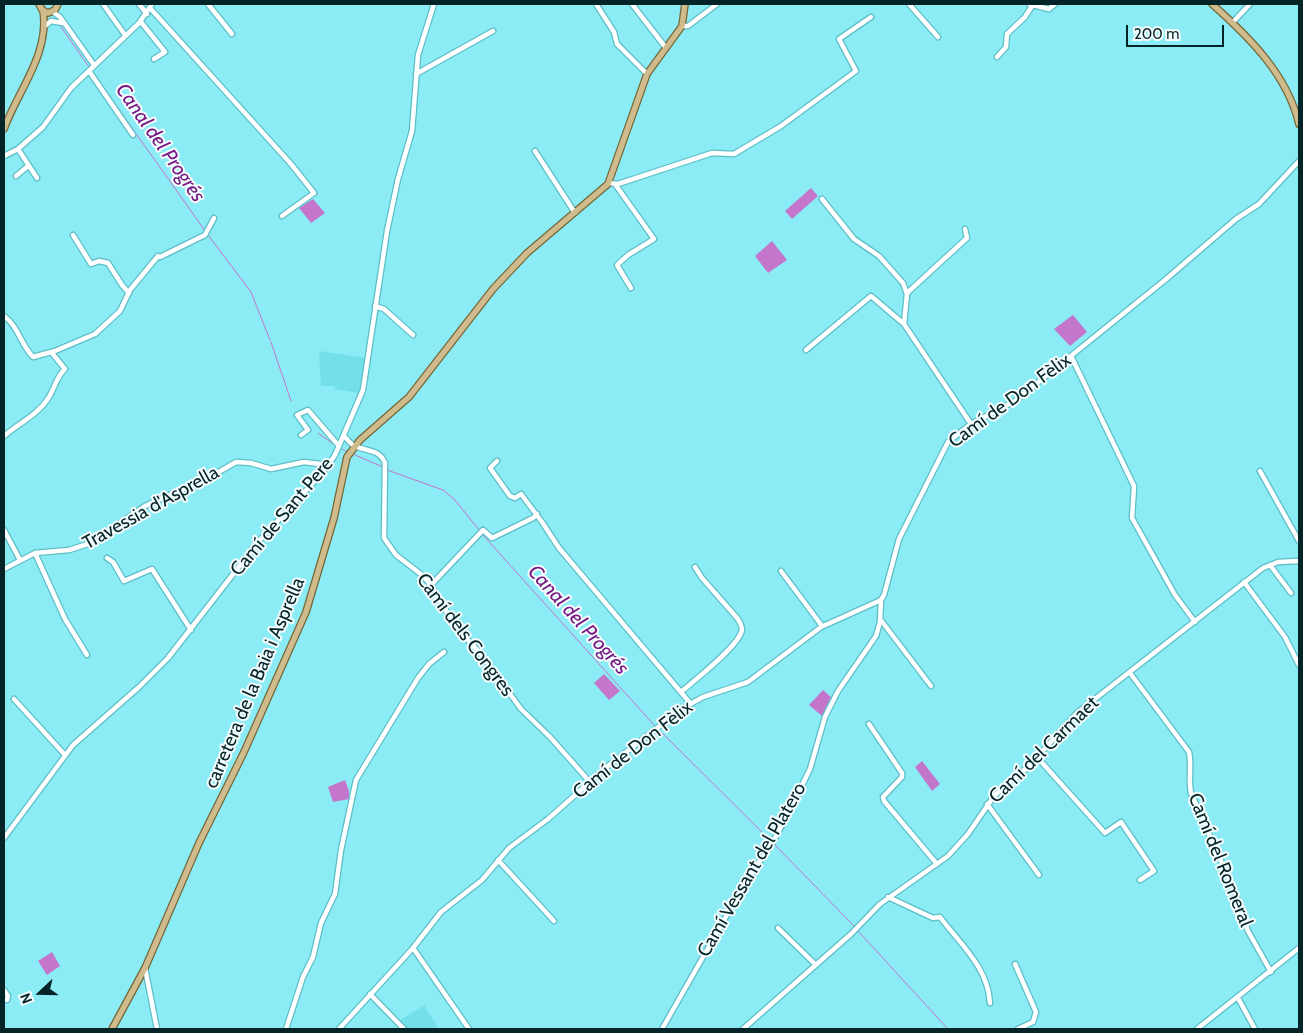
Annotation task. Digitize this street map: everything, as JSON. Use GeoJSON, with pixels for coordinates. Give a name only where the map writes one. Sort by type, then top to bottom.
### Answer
{"type":"FeatureCollection","features":[{"type":"Feature","properties":{"kind":"main road"},"geometry":{"type":"LineString","coordinates":[[4,129],[10,112],[39,55],[44,27],[42,10],[39,4]]}},
{"type":"Feature","properties":{"kind":"main road","name":"carretera de la Baia i Asprella"},"geometry":{"type":"LineString","coordinates":[[112,1029],[145,968],[196,851],[244,752],[306,612],[334,518],[343,468],[354,446],[409,397],[493,289],[527,253],[612,183],[647,74],[654,61],[682,26],[685,4]]}},
{"type":"Feature","properties":{"kind":"main road"},"geometry":{"type":"LineString","coordinates":[[1212,4],[1233,22],[1268,61],[1291,100],[1299,124]]}},
{"type":"Feature","properties":{"kind":"main road"},"geometry":{"type":"LineString","coordinates":[[44,27],[58,5]]}},
{"type":"Feature","properties":{"kind":"main road"},"geometry":{"type":"LineString","coordinates":[[42,10],[52,12]]}},
{"type":"Feature","properties":{"kind":"street"},"geometry":{"type":"LineString","coordinates":[[103,4],[126,35]]}},
{"type":"Feature","properties":{"kind":"street"},"geometry":{"type":"LineString","coordinates":[[139,4],[147,14]]}},
{"type":"Feature","properties":{"kind":"street"},"geometry":{"type":"LineString","coordinates":[[208,4],[232,34]]}},
{"type":"Feature","properties":{"kind":"street","name":"Camí de Sant Pere"},"geometry":{"type":"LineString","coordinates":[[5,834],[65,755],[82,736],[155,671],[190,630],[258,542],[328,466],[340,446],[363,390],[375,306],[398,179],[412,131],[418,54],[434,4]]}},
{"type":"Feature","properties":{"kind":"street"},"geometry":{"type":"LineString","coordinates":[[596,4],[614,32],[617,44],[647,74]]}},
{"type":"Feature","properties":{"kind":"street"},"geometry":{"type":"LineString","coordinates":[[632,4],[666,48]]}},
{"type":"Feature","properties":{"kind":"street"},"geometry":{"type":"LineString","coordinates":[[682,26],[688,26],[717,4]]}},
{"type":"Feature","properties":{"kind":"street"},"geometry":{"type":"LineString","coordinates":[[909,4],[938,37]]}},
{"type":"Feature","properties":{"kind":"street"},"geometry":{"type":"LineString","coordinates":[[997,57],[1006,48],[1007,34],[1025,17],[1030,5],[1049,9],[1055,4]]}},
{"type":"Feature","properties":{"kind":"street"},"geometry":{"type":"LineString","coordinates":[[1233,22],[1250,4]]}},
{"type":"Feature","properties":{"kind":"street"},"geometry":{"type":"LineString","coordinates":[[58,5],[60,18]]}},
{"type":"Feature","properties":{"kind":"street"},"geometry":{"type":"LineString","coordinates":[[4,156],[18,149],[44,127],[71,88],[140,22],[151,6],[314,193],[282,216]]}},
{"type":"Feature","properties":{"kind":"street"},"geometry":{"type":"LineString","coordinates":[[52,12],[60,18],[86,55],[95,64]]}},
{"type":"Feature","properties":{"kind":"street"},"geometry":{"type":"LineString","coordinates":[[631,288],[617,265],[628,255],[654,239],[612,183],[712,153],[734,154],[781,126],[856,71],[839,39],[871,17]]}},
{"type":"Feature","properties":{"kind":"street"},"geometry":{"type":"LineString","coordinates":[[44,27],[51,21],[63,22]]}},
{"type":"Feature","properties":{"kind":"street"},"geometry":{"type":"LineString","coordinates":[[140,22],[164,52],[154,59]]}},
{"type":"Feature","properties":{"kind":"street"},"geometry":{"type":"LineString","coordinates":[[416,74],[493,31]]}},
{"type":"Feature","properties":{"kind":"street"},"geometry":{"type":"LineString","coordinates":[[86,55],[93,59],[103,56]]}},
{"type":"Feature","properties":{"kind":"street"},"geometry":{"type":"LineString","coordinates":[[89,71],[133,135]]}},
{"type":"Feature","properties":{"kind":"street"},"geometry":{"type":"LineString","coordinates":[[18,149],[37,178]]}},
{"type":"Feature","properties":{"kind":"street"},"geometry":{"type":"LineString","coordinates":[[535,151],[575,213]]}},
{"type":"Feature","properties":{"kind":"street","name":"Camí de Don Fèlix"},"geometry":{"type":"LineString","coordinates":[[339,1029],[413,948],[441,912],[482,880],[509,848],[548,819],[590,782],[690,703],[748,682],[822,626],[881,600],[899,539],[931,472],[948,442],[971,424],[1015,401],[1165,280],[1236,219],[1260,204],[1299,161]]}},
{"type":"Feature","properties":{"kind":"street"},"geometry":{"type":"LineString","coordinates":[[16,176],[28,166]]}},
{"type":"Feature","properties":{"kind":"street"},"geometry":{"type":"LineString","coordinates":[[822,199],[854,240],[879,256],[897,275],[907,293],[904,324]]}},
{"type":"Feature","properties":{"kind":"street"},"geometry":{"type":"LineString","coordinates":[[4,316],[12,323],[27,351],[33,357],[52,353],[95,334],[120,311],[129,293],[144,271],[159,256],[205,235],[214,218]]}},
{"type":"Feature","properties":{"kind":"street"},"geometry":{"type":"LineString","coordinates":[[907,293],[967,238],[965,229]]}},
{"type":"Feature","properties":{"kind":"street"},"geometry":{"type":"LineString","coordinates":[[72,235],[91,264],[99,260],[108,263],[122,286],[129,293]]}},
{"type":"Feature","properties":{"kind":"street"},"geometry":{"type":"LineString","coordinates":[[806,350],[870,296],[904,324],[971,424]]}},
{"type":"Feature","properties":{"kind":"street"},"geometry":{"type":"LineString","coordinates":[[375,306],[384,309],[413,334]]}},
{"type":"Feature","properties":{"kind":"street"},"geometry":{"type":"LineString","coordinates":[[4,436],[28,420],[49,398],[59,374],[65,369],[52,353]]}},
{"type":"Feature","properties":{"kind":"street"},"geometry":{"type":"LineString","coordinates":[[1071,356],[1134,486],[1132,518],[1175,595],[1195,622]]}},
{"type":"Feature","properties":{"kind":"street"},"geometry":{"type":"LineString","coordinates":[[301,435],[308,430],[297,416],[308,410],[340,446]]}},
{"type":"Feature","properties":{"kind":"street","name":"Camí dels Congres"},"geometry":{"type":"LineString","coordinates":[[344,436],[354,446],[374,452],[382,457],[385,463],[384,538],[396,555],[422,575],[431,585],[454,626],[481,654],[521,709],[550,737],[590,782]]}},
{"type":"Feature","properties":{"kind":"street"},"geometry":{"type":"LineString","coordinates":[[497,461],[490,468],[510,496],[516,498],[521,494],[537,514],[559,548],[690,703]]}},
{"type":"Feature","properties":{"kind":"street","name":"Travessia d'Asprella"},"geometry":{"type":"LineString","coordinates":[[4,569],[35,553],[69,550],[91,543],[145,506],[210,477],[236,462],[251,463],[271,469],[304,462],[328,466]]}},
{"type":"Feature","properties":{"kind":"street"},"geometry":{"type":"LineString","coordinates":[[1260,471],[1299,541]]}},
{"type":"Feature","properties":{"kind":"street"},"geometry":{"type":"LineString","coordinates":[[431,585],[483,530],[492,538],[533,518],[537,514]]}},
{"type":"Feature","properties":{"kind":"street"},"geometry":{"type":"LineString","coordinates":[[4,530],[20,560]]}},
{"type":"Feature","properties":{"kind":"street"},"geometry":{"type":"LineString","coordinates":[[35,553],[65,619],[87,655]]}},
{"type":"Feature","properties":{"kind":"street"},"geometry":{"type":"LineString","coordinates":[[107,558],[113,562],[124,581],[152,569],[190,630]]}},
{"type":"Feature","properties":{"kind":"street","name":"Camí del Carmaet"},"geometry":{"type":"LineString","coordinates":[[743,1029],[888,898],[937,864],[962,841],[987,804],[1037,757],[1077,713],[1244,582],[1270,565],[1278,562],[1299,561]]}},
{"type":"Feature","properties":{"kind":"street"},"geometry":{"type":"LineString","coordinates":[[1270,565],[1291,593]]}},
{"type":"Feature","properties":{"kind":"street"},"geometry":{"type":"LineString","coordinates":[[682,692],[720,659],[742,632],[738,619],[702,578],[695,567]]}},
{"type":"Feature","properties":{"kind":"street"},"geometry":{"type":"LineString","coordinates":[[781,571],[822,626]]}},
{"type":"Feature","properties":{"kind":"street"},"geometry":{"type":"LineString","coordinates":[[1244,582],[1285,637],[1299,662]]}},
{"type":"Feature","properties":{"kind":"street","name":"Camí Vessant del Platero"},"geometry":{"type":"LineString","coordinates":[[662,1029],[748,878],[781,828],[810,769],[825,717],[838,691],[876,636],[880,619],[881,600]]}},
{"type":"Feature","properties":{"kind":"street"},"geometry":{"type":"LineString","coordinates":[[880,619],[931,686]]}},
{"type":"Feature","properties":{"kind":"street"},"geometry":{"type":"LineString","coordinates":[[286,1029],[313,957],[321,923],[335,894],[341,850],[356,780],[418,678],[429,664],[444,652]]}},
{"type":"Feature","properties":{"kind":"street","name":"Camí del Romeral"},"geometry":{"type":"LineString","coordinates":[[1130,673],[1189,752],[1191,760],[1188,779],[1190,793],[1235,893],[1248,931],[1271,972]]}},
{"type":"Feature","properties":{"kind":"street"},"geometry":{"type":"LineString","coordinates":[[14,700],[65,755]]}},
{"type":"Feature","properties":{"kind":"street"},"geometry":{"type":"LineString","coordinates":[[868,724],[902,773],[902,777],[886,791],[883,797],[884,801],[937,864]]}},
{"type":"Feature","properties":{"kind":"street"},"geometry":{"type":"LineString","coordinates":[[1037,757],[1105,834],[1121,822],[1154,871],[1140,880]]}},
{"type":"Feature","properties":{"kind":"street"},"geometry":{"type":"LineString","coordinates":[[987,804],[1039,875]]}},
{"type":"Feature","properties":{"kind":"street"},"geometry":{"type":"LineString","coordinates":[[498,860],[554,921]]}},
{"type":"Feature","properties":{"kind":"street"},"geometry":{"type":"LineString","coordinates":[[888,898],[933,918],[940,917],[980,968],[990,990],[990,1003]]}},
{"type":"Feature","properties":{"kind":"street"},"geometry":{"type":"LineString","coordinates":[[778,928],[816,965]]}},
{"type":"Feature","properties":{"kind":"street"},"geometry":{"type":"LineString","coordinates":[[413,948],[469,1029]]}},
{"type":"Feature","properties":{"kind":"street"},"geometry":{"type":"LineString","coordinates":[[1197,1029],[1299,948]]}},
{"type":"Feature","properties":{"kind":"street"},"geometry":{"type":"LineString","coordinates":[[1016,964],[1036,1012],[1036,1019],[1033,1022],[1018,1029]]}},
{"type":"Feature","properties":{"kind":"street"},"geometry":{"type":"LineString","coordinates":[[145,968],[157,1029]]}},
{"type":"Feature","properties":{"kind":"street"},"geometry":{"type":"LineString","coordinates":[[4,990],[8,996],[7,1000]]}},
{"type":"Feature","properties":{"kind":"street"},"geometry":{"type":"LineString","coordinates":[[370,994],[404,1029]]}},
{"type":"Feature","properties":{"kind":"street"},"geometry":{"type":"LineString","coordinates":[[1238,998],[1255,1029]]}},
{"type":"Feature","properties":{"kind":"shaded area"},"geometry":{"type":"Polygon","coordinates":[[[811,188],[818,196],[792,219],[785,211],[811,188]]]}},
{"type":"Feature","properties":{"kind":"shaded area"},"geometry":{"type":"Polygon","coordinates":[[[313,199],[325,213],[311,223],[299,208],[313,199]]]}},
{"type":"Feature","properties":{"kind":"shaded area"},"geometry":{"type":"Polygon","coordinates":[[[772,241],[787,260],[768,273],[755,256],[772,241]]]}},
{"type":"Feature","properties":{"kind":"shaded area"},"geometry":{"type":"Polygon","coordinates":[[[1073,315],[1087,332],[1070,346],[1054,329],[1073,315]]]}},
{"type":"Feature","properties":{"kind":"shaded area"},"geometry":{"type":"Polygon","coordinates":[[[319,351],[365,358],[359,393],[335,389],[335,386],[321,386],[319,351]]]}},
{"type":"Feature","properties":{"kind":"shaded area"},"geometry":{"type":"Polygon","coordinates":[[[604,674],[620,691],[609,700],[594,683],[604,674]]]}},
{"type":"Feature","properties":{"kind":"shaded area"},"geometry":{"type":"Polygon","coordinates":[[[823,690],[831,697],[822,716],[809,705],[823,690]]]}},
{"type":"Feature","properties":{"kind":"shaded area"},"geometry":{"type":"Polygon","coordinates":[[[922,761],[940,784],[932,791],[915,767],[922,761]]]}},
{"type":"Feature","properties":{"kind":"shaded area"},"geometry":{"type":"Polygon","coordinates":[[[345,780],[349,791],[349,799],[333,802],[328,787],[345,780]]]}},
{"type":"Feature","properties":{"kind":"shaded area"},"geometry":{"type":"Polygon","coordinates":[[[52,952],[60,966],[47,975],[38,961],[52,952]]]}},
{"type":"Feature","properties":{"kind":"shaded area"},"geometry":{"type":"Polygon","coordinates":[[[424,1005],[439,1029],[406,1029],[399,1021],[424,1005]]]}},
{"type":"Feature","properties":{"kind":"waterway"},"geometry":{"type":"LineString","coordinates":[[59,24],[89,67]]}},
{"type":"Feature","properties":{"kind":"waterway","name":"Canal del Progrés"},"geometry":{"type":"LineString","coordinates":[[95,76],[206,232]]}},
{"type":"Feature","properties":{"kind":"waterway","name":"Canal del Progrés"},"geometry":{"type":"LineString","coordinates":[[208,235],[251,292],[270,340]]}},
{"type":"Feature","properties":{"kind":"waterway","name":"Canal del Progrés"},"geometry":{"type":"LineString","coordinates":[[271,342],[291,401]]}},
{"type":"Feature","properties":{"kind":"waterway","name":"Canal del Progrés"},"geometry":{"type":"LineString","coordinates":[[318,433],[336,446]]}},
{"type":"Feature","properties":{"kind":"waterway","name":"Canal del Progrés"},"geometry":{"type":"LineString","coordinates":[[342,449],[347,452]]}},
{"type":"Feature","properties":{"kind":"waterway","name":"Canal del Progrés"},"geometry":{"type":"LineString","coordinates":[[355,455],[383,467]]}},
{"type":"Feature","properties":{"kind":"waterway","name":"Canal del Progrés"},"geometry":{"type":"LineString","coordinates":[[387,470],[443,490],[455,500],[479,530]]}},
{"type":"Feature","properties":{"kind":"waterway","name":"Canal del Progrés"},"geometry":{"type":"LineString","coordinates":[[482,534],[654,725]]}},
{"type":"Feature","properties":{"kind":"waterway","name":"Canal del Progrés"},"geometry":{"type":"LineString","coordinates":[[658,729],[771,841]]}},
{"type":"Feature","properties":{"kind":"waterway","name":"Canal del Progrés"},"geometry":{"type":"LineString","coordinates":[[775,845],[854,926]]}},
{"type":"Feature","properties":{"kind":"waterway","name":"Canal del Progrés"},"geometry":{"type":"LineString","coordinates":[[858,931],[948,1029]]}}]}
